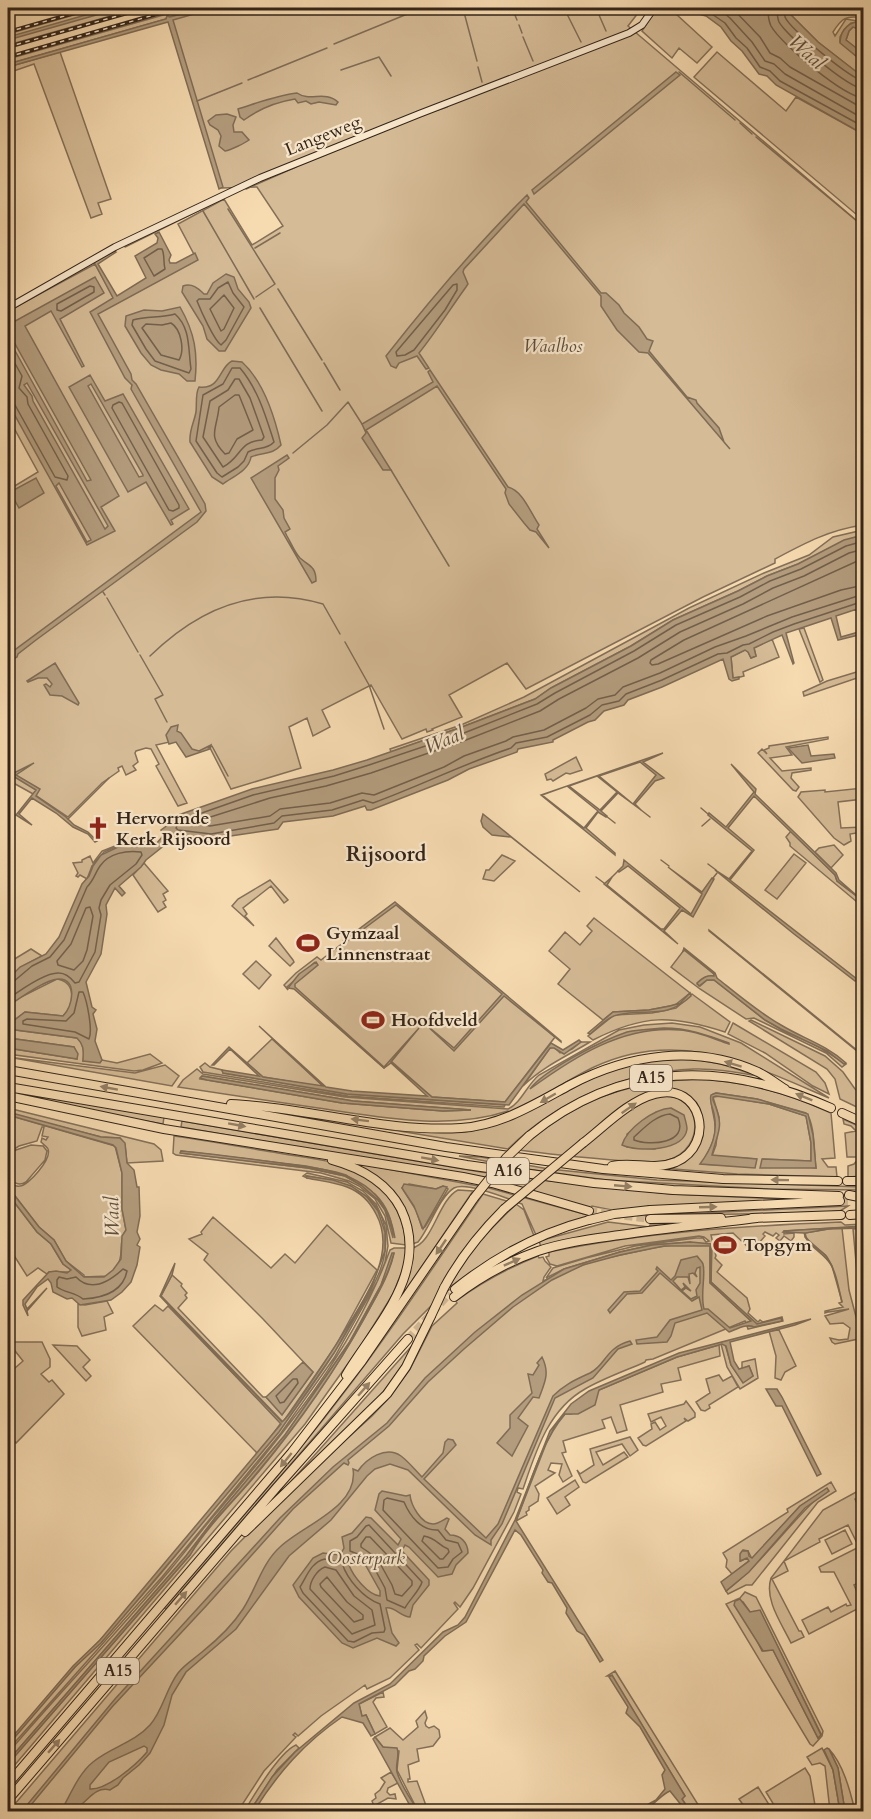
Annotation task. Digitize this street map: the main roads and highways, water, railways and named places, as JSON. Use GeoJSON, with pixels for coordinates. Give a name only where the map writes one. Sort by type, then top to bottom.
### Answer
{"type":"FeatureCollection","features":[{"type":"Feature","properties":{"kind":"highway","name":"A16"},"geometry":{"type":"LineString","coordinates":[[198,1102],[247,1104],[409,1126],[463,1128],[478,1126],[517,1114],[608,1067],[649,1056],[669,1055],[718,1059],[759,1072],[785,1089]]}},
{"type":"Feature","properties":{"kind":"highway","name":"A16"},"geometry":{"type":"LineString","coordinates":[[8,1070],[446,1147],[603,1169],[723,1179],[864,1180]]}},
{"type":"Feature","properties":{"kind":"highway","name":"A15"},"geometry":{"type":"LineString","coordinates":[[8,1784],[262,1489],[369,1351],[474,1198],[506,1158],[529,1136],[555,1116],[579,1102],[623,1085],[686,1074],[748,1079],[785,1089],[831,1108]]}},
{"type":"Feature","properties":{"kind":"highway","name":"A16"},"geometry":{"type":"LineString","coordinates":[[8,1087],[467,1165],[594,1183],[696,1191],[862,1198]]}},
{"type":"Feature","properties":{"kind":"highway","name":"A15"},"geometry":{"type":"LineString","coordinates":[[221,1551],[246,1531],[372,1410],[397,1381],[449,1292],[460,1260],[504,1209],[628,1108],[652,1095],[665,1092],[675,1094],[689,1101],[695,1108],[700,1121],[698,1137],[690,1151],[680,1160],[662,1166],[618,1165],[603,1169]]}},
{"type":"Feature","properties":{"kind":"highway","name":"A16"},"geometry":{"type":"LineString","coordinates":[[8,1096],[164,1129],[482,1181],[589,1216]]}},
{"type":"Feature","properties":{"kind":"highway"},"geometry":{"type":"LineString","coordinates":[[842,1113],[864,1123]]}},
{"type":"Feature","properties":{"kind":"highway","name":"A16"},"geometry":{"type":"LineString","coordinates":[[297,1150],[354,1167],[385,1187],[399,1206],[407,1225],[410,1246],[406,1273],[395,1299],[322,1414]]}},
{"type":"Feature","properties":{"kind":"highway","name":"A15"},"geometry":{"type":"LineString","coordinates":[[449,1292],[496,1259],[531,1240],[589,1216],[650,1215],[844,1198]]}},
{"type":"Feature","properties":{"kind":"highway"},"geometry":{"type":"LineString","coordinates":[[650,1215],[757,1218],[864,1214]]}},
{"type":"Feature","properties":{"kind":"highway"},"geometry":{"type":"LineString","coordinates":[[449,1292],[541,1250],[600,1237],[757,1218]]}},
{"type":"Feature","properties":{"kind":"highway","name":"A15"},"geometry":{"type":"LineString","coordinates":[[8,1800],[221,1551],[408,1339]]}},
{"type":"Feature","properties":{"kind":"main road","name":"Langeweg"},"geometry":{"type":"LineString","coordinates":[[8,308],[115,247],[260,178],[448,102],[629,33],[642,25],[654,8]]}},
{"type":"Feature","properties":{"kind":"water"},"geometry":{"type":"Polygon","coordinates":[[[110,8],[121,8],[8,40],[8,37],[110,8]]]}},
{"type":"Feature","properties":{"kind":"water"},"geometry":{"type":"Polygon","coordinates":[[[204,8],[215,8],[173,20],[223,187],[219,189],[168,22],[8,67],[8,64],[166,19],[167,16],[204,8]]]}},
{"type":"Feature","properties":{"kind":"water","name":"Waal"},"geometry":{"type":"Polygon","coordinates":[[[696,8],[791,8],[791,15],[818,42],[863,77],[863,134],[776,85],[767,76],[759,74],[721,27],[706,16],[699,14],[696,8]]]}},
{"type":"Feature","properties":{"kind":"water"},"geometry":{"type":"Polygon","coordinates":[[[856,22],[863,24],[863,30],[853,27],[846,40],[863,51],[863,56],[856,56],[840,43],[844,30],[856,22]]]}},
{"type":"Feature","properties":{"kind":"water"},"geometry":{"type":"Polygon","coordinates":[[[676,72],[680,75],[534,194],[532,190],[676,72]]]}},
{"type":"Feature","properties":{"kind":"water"},"geometry":{"type":"Polygon","coordinates":[[[297,93],[307,97],[328,97],[338,102],[336,105],[319,102],[311,104],[306,101],[298,103],[295,99],[268,106],[244,120],[240,117],[238,109],[275,97],[297,93]]]}},
{"type":"Feature","properties":{"kind":"water"},"geometry":{"type":"Polygon","coordinates":[[[227,114],[236,117],[233,125],[234,132],[242,132],[249,140],[225,151],[219,146],[221,136],[218,130],[208,121],[216,115],[227,114]]]}},
{"type":"Feature","properties":{"kind":"water"},"geometry":{"type":"Polygon","coordinates":[[[527,195],[529,198],[526,202],[601,293],[606,293],[619,305],[647,339],[653,341],[649,351],[687,397],[696,400],[719,428],[724,442],[648,353],[639,352],[617,330],[601,306],[601,296],[524,204],[464,269],[468,284],[419,353],[429,368],[426,369],[417,356],[399,363],[396,368],[391,366],[386,356],[472,253],[527,195]]]}},
{"type":"Feature","properties":{"kind":"water"},"geometry":{"type":"Polygon","coordinates":[[[159,232],[171,255],[170,263],[176,263],[195,253],[198,260],[98,314],[131,374],[132,380],[205,504],[206,511],[197,522],[8,662],[8,655],[201,512],[90,312],[113,298],[94,262],[116,252],[98,264],[117,296],[146,278],[135,256],[157,243],[158,238],[155,234],[159,232]]]}},
{"type":"Feature","properties":{"kind":"water"},"geometry":{"type":"Polygon","coordinates":[[[226,274],[234,277],[238,289],[251,308],[225,351],[219,351],[207,339],[203,326],[182,292],[183,286],[189,285],[207,294],[213,283],[226,274]]]}},
{"type":"Feature","properties":{"kind":"water"},"geometry":{"type":"Polygon","coordinates":[[[95,277],[104,293],[60,319],[84,366],[82,367],[51,311],[25,326],[119,496],[101,507],[115,531],[87,545],[8,403],[8,338],[87,481],[91,480],[10,335],[8,336],[8,325],[95,277]],[[27,383],[24,385],[105,529],[108,526],[27,383]],[[59,483],[56,486],[87,542],[91,540],[59,483]]]}},
{"type":"Feature","properties":{"kind":"water"},"geometry":{"type":"Polygon","coordinates":[[[180,307],[194,344],[195,381],[187,381],[179,374],[151,365],[125,326],[126,316],[144,310],[162,311],[180,307]]]}},
{"type":"Feature","properties":{"kind":"water"},"geometry":{"type":"Polygon","coordinates":[[[232,361],[242,362],[262,389],[272,412],[281,445],[271,452],[251,457],[244,469],[223,484],[212,477],[190,442],[190,438],[199,387],[206,387],[216,382],[232,361]]]}},
{"type":"Feature","properties":{"kind":"water"},"geometry":{"type":"Polygon","coordinates":[[[430,370],[508,487],[518,493],[526,503],[539,525],[537,529],[549,548],[536,532],[530,530],[509,504],[506,489],[437,386],[366,430],[391,470],[383,470],[362,438],[366,433],[362,424],[433,382],[428,372],[430,370]]]}},
{"type":"Feature","properties":{"kind":"water"},"geometry":{"type":"Polygon","coordinates":[[[90,375],[105,401],[123,394],[189,509],[171,520],[173,524],[171,525],[146,482],[128,492],[69,387],[90,375]],[[91,384],[88,386],[139,477],[143,475],[91,384]]]}},
{"type":"Feature","properties":{"kind":"water"},"geometry":{"type":"Polygon","coordinates":[[[287,455],[289,458],[278,466],[279,470],[275,478],[275,499],[283,510],[284,518],[290,529],[285,532],[293,548],[315,572],[316,581],[312,583],[251,478],[287,455]]]}},
{"type":"Feature","properties":{"kind":"water"},"geometry":{"type":"Polygon","coordinates":[[[36,478],[44,493],[19,508],[10,492],[36,478]]]}},
{"type":"Feature","properties":{"kind":"water","name":"Waal"},"geometry":{"type":"Polygon","coordinates":[[[863,535],[863,606],[860,608],[863,617],[863,634],[838,640],[831,618],[786,633],[793,664],[782,635],[754,648],[756,656],[751,658],[745,650],[731,657],[733,678],[739,677],[739,679],[732,681],[729,679],[723,659],[628,700],[624,705],[604,711],[595,720],[553,742],[518,749],[517,752],[469,769],[448,780],[371,810],[367,810],[365,806],[333,816],[283,822],[278,829],[217,838],[214,842],[169,836],[166,844],[119,886],[125,893],[122,896],[115,888],[106,905],[107,914],[101,954],[86,982],[92,1007],[96,1010],[93,1014],[97,1029],[95,1041],[102,1060],[100,1063],[83,1061],[82,1046],[77,1038],[8,1029],[8,1025],[25,1012],[63,1016],[66,1012],[72,994],[69,983],[64,980],[52,980],[8,1006],[8,979],[20,967],[46,954],[59,937],[82,884],[101,855],[118,847],[156,844],[163,836],[161,830],[172,822],[170,818],[252,789],[367,760],[535,699],[673,620],[798,564],[844,540],[863,535]],[[857,609],[836,616],[841,637],[862,631],[857,609]]]}},
{"type":"Feature","properties":{"kind":"water"},"geometry":{"type":"Polygon","coordinates":[[[55,663],[79,703],[78,705],[62,696],[50,695],[44,685],[50,687],[52,684],[47,678],[27,681],[55,663]]]}},
{"type":"Feature","properties":{"kind":"water"},"geometry":{"type":"Polygon","coordinates":[[[178,725],[177,731],[192,749],[199,751],[211,745],[210,749],[186,757],[176,742],[169,744],[166,735],[171,727],[178,725]]]}},
{"type":"Feature","properties":{"kind":"water"},"geometry":{"type":"Polygon","coordinates":[[[808,745],[811,756],[834,754],[835,758],[802,763],[788,748],[808,745]]]}},
{"type":"Feature","properties":{"kind":"water"},"geometry":{"type":"Polygon","coordinates":[[[663,753],[643,762],[664,778],[655,781],[635,804],[641,810],[618,793],[601,811],[607,816],[598,812],[586,828],[615,855],[541,795],[564,787],[542,795],[584,828],[598,811],[567,786],[663,753]],[[640,762],[599,776],[633,804],[656,775],[640,762]],[[597,776],[569,786],[600,810],[617,792],[597,776]]]}},
{"type":"Feature","properties":{"kind":"water"},"geometry":{"type":"Polygon","coordinates":[[[34,763],[16,775],[40,789],[36,796],[74,825],[88,832],[97,841],[95,842],[88,834],[73,827],[32,798],[19,814],[32,825],[16,815],[36,790],[8,773],[8,770],[14,773],[34,763]]]}},
{"type":"Feature","properties":{"kind":"water"},"geometry":{"type":"Polygon","coordinates":[[[731,764],[756,789],[755,794],[836,873],[839,880],[863,901],[837,881],[835,875],[754,796],[728,828],[754,850],[730,880],[857,979],[855,981],[715,870],[729,879],[752,851],[708,815],[709,813],[726,827],[754,792],[731,764]]]}},
{"type":"Feature","properties":{"kind":"water"},"geometry":{"type":"Polygon","coordinates":[[[483,814],[580,892],[511,837],[492,835],[483,827],[481,821],[483,814]]]}},
{"type":"Feature","properties":{"kind":"water"},"geometry":{"type":"Polygon","coordinates":[[[624,860],[691,914],[702,894],[668,867],[702,892],[712,878],[714,879],[693,917],[682,910],[664,931],[678,944],[604,884],[612,877],[607,885],[661,929],[664,929],[680,908],[628,866],[619,872],[624,860]]]}},
{"type":"Feature","properties":{"kind":"water"},"geometry":{"type":"Polygon","coordinates":[[[395,902],[561,1042],[504,996],[454,1051],[424,1023],[454,1048],[502,994],[396,905],[346,942],[343,941],[395,902]]]}},
{"type":"Feature","properties":{"kind":"water"},"geometry":{"type":"Polygon","coordinates":[[[709,931],[863,1055],[863,1056],[709,931]]]}},
{"type":"Feature","properties":{"kind":"water"},"geometry":{"type":"Polygon","coordinates":[[[684,948],[756,1009],[830,1051],[846,1063],[844,1064],[827,1051],[765,1020],[714,980],[707,980],[699,986],[697,983],[714,974],[685,950],[683,951],[684,948]]]}},
{"type":"Feature","properties":{"kind":"water"},"geometry":{"type":"Polygon","coordinates":[[[316,962],[318,965],[295,984],[295,987],[384,1067],[419,1028],[391,1062],[432,1097],[505,1102],[551,1043],[563,1050],[579,1040],[581,1042],[564,1054],[550,1048],[509,1105],[347,1094],[223,1073],[222,1070],[259,1076],[230,1049],[212,1065],[229,1047],[263,1077],[323,1086],[259,1026],[326,1087],[427,1096],[391,1063],[384,1068],[294,989],[288,988],[299,974],[316,962]]]}},
{"type":"Feature","properties":{"kind":"water"},"geometry":{"type":"Polygon","coordinates":[[[690,993],[691,996],[673,1008],[613,1016],[590,1034],[588,1033],[613,1012],[670,1006],[680,1003],[690,993]]]}},
{"type":"Feature","properties":{"kind":"water"},"geometry":{"type":"Polygon","coordinates":[[[664,1028],[697,1032],[729,1044],[680,1030],[639,1033],[619,1038],[582,1055],[530,1089],[548,1073],[604,1042],[627,1032],[664,1028]]]}},
{"type":"Feature","properties":{"kind":"water"},"geometry":{"type":"Polygon","coordinates":[[[8,1038],[74,1047],[78,1054],[77,1059],[8,1048],[8,1038]]]}},
{"type":"Feature","properties":{"kind":"water"},"geometry":{"type":"Polygon","coordinates":[[[202,1076],[353,1101],[471,1110],[443,1111],[342,1103],[207,1080],[200,1078],[202,1076]]]}},
{"type":"Feature","properties":{"kind":"water"},"geometry":{"type":"Polygon","coordinates":[[[716,1093],[757,1099],[808,1114],[813,1135],[816,1168],[760,1168],[762,1159],[811,1161],[811,1143],[806,1116],[769,1104],[716,1096],[713,1100],[720,1123],[712,1155],[757,1159],[755,1168],[700,1164],[711,1146],[714,1134],[715,1121],[711,1095],[716,1093]]]}},
{"type":"Feature","properties":{"kind":"water"},"geometry":{"type":"Polygon","coordinates":[[[671,1108],[684,1115],[687,1126],[684,1137],[678,1142],[669,1146],[648,1149],[622,1145],[635,1126],[657,1112],[671,1108]]]}},
{"type":"Feature","properties":{"kind":"water"},"geometry":{"type":"Polygon","coordinates":[[[8,1112],[101,1137],[120,1138],[125,1143],[127,1163],[134,1170],[137,1187],[139,1187],[140,1216],[137,1232],[140,1239],[137,1245],[140,1247],[131,1282],[111,1300],[80,1305],[72,1298],[67,1299],[53,1292],[48,1279],[37,1287],[25,1304],[27,1309],[47,1288],[27,1311],[28,1316],[23,1300],[49,1272],[67,1273],[71,1270],[63,1264],[51,1244],[37,1232],[8,1194],[8,1187],[39,1227],[54,1240],[66,1261],[84,1277],[104,1277],[121,1259],[122,1236],[126,1230],[122,1209],[122,1173],[116,1148],[113,1145],[8,1115],[8,1112]]]}},
{"type":"Feature","properties":{"kind":"water"},"geometry":{"type":"Polygon","coordinates":[[[181,1151],[314,1168],[345,1176],[308,1168],[180,1153],[181,1151]]]}},
{"type":"Feature","properties":{"kind":"water"},"geometry":{"type":"Polygon","coordinates":[[[306,1176],[333,1180],[351,1186],[367,1197],[378,1211],[385,1232],[385,1251],[372,1286],[334,1353],[279,1432],[101,1643],[75,1667],[8,1745],[8,1742],[73,1666],[100,1640],[281,1424],[160,1296],[175,1263],[172,1275],[161,1296],[282,1422],[325,1361],[366,1296],[380,1263],[383,1246],[382,1230],[376,1214],[371,1205],[352,1189],[306,1176]]]}},
{"type":"Feature","properties":{"kind":"water"},"geometry":{"type":"Polygon","coordinates":[[[345,1176],[366,1187],[379,1199],[389,1216],[395,1238],[385,1210],[378,1200],[361,1185],[345,1176]]]}},
{"type":"Feature","properties":{"kind":"water"},"geometry":{"type":"Polygon","coordinates":[[[404,1184],[436,1189],[447,1187],[423,1229],[414,1206],[402,1188],[404,1184]]]}},
{"type":"Feature","properties":{"kind":"water"},"geometry":{"type":"Polygon","coordinates":[[[863,1226],[863,1228],[828,1229],[805,1233],[808,1240],[827,1257],[834,1271],[828,1261],[808,1242],[804,1233],[783,1232],[863,1226]]]}},
{"type":"Feature","properties":{"kind":"water"},"geometry":{"type":"Polygon","coordinates":[[[691,1242],[711,1244],[711,1282],[757,1324],[781,1318],[782,1321],[754,1327],[745,1326],[729,1332],[707,1313],[675,1323],[667,1342],[637,1344],[636,1340],[657,1337],[670,1320],[702,1310],[699,1297],[692,1301],[660,1273],[642,1293],[627,1294],[610,1313],[608,1310],[624,1292],[640,1291],[658,1271],[657,1267],[671,1280],[681,1260],[697,1256],[704,1268],[704,1309],[708,1309],[730,1328],[751,1321],[710,1283],[710,1246],[664,1246],[620,1255],[583,1265],[552,1280],[513,1307],[464,1349],[428,1382],[389,1426],[348,1460],[348,1465],[344,1463],[293,1509],[112,1707],[26,1811],[22,1811],[115,1699],[280,1518],[333,1467],[387,1423],[425,1378],[475,1332],[522,1295],[564,1269],[652,1245],[691,1242]],[[700,1267],[695,1273],[697,1277],[693,1273],[689,1274],[690,1284],[688,1277],[677,1277],[673,1281],[681,1290],[685,1287],[683,1283],[691,1291],[686,1288],[682,1291],[691,1299],[697,1296],[696,1290],[700,1283],[700,1267]]]}},
{"type":"Feature","properties":{"kind":"water"},"geometry":{"type":"Polygon","coordinates":[[[392,1253],[394,1253],[392,1261],[378,1293],[366,1315],[327,1380],[283,1441],[211,1526],[190,1555],[8,1764],[8,1761],[186,1556],[285,1435],[349,1343],[381,1285],[392,1253]]]}},
{"type":"Feature","properties":{"kind":"water"},"geometry":{"type":"Polygon","coordinates":[[[811,1319],[730,1342],[734,1361],[739,1369],[749,1366],[753,1376],[743,1383],[731,1365],[726,1346],[722,1344],[677,1357],[599,1390],[595,1405],[578,1414],[565,1414],[555,1426],[516,1521],[603,1660],[600,1662],[584,1635],[577,1631],[552,1583],[548,1582],[521,1535],[515,1530],[466,1622],[445,1636],[424,1656],[423,1661],[415,1669],[409,1671],[395,1685],[359,1704],[362,1716],[366,1715],[375,1734],[371,1736],[363,1723],[342,1717],[304,1748],[282,1771],[254,1811],[250,1811],[272,1777],[295,1752],[354,1703],[390,1684],[443,1632],[458,1625],[465,1617],[515,1520],[550,1431],[571,1404],[589,1391],[679,1353],[811,1319]]]}},
{"type":"Feature","properties":{"kind":"water"},"geometry":{"type":"Polygon","coordinates":[[[630,1341],[632,1344],[618,1349],[593,1378],[555,1398],[502,1524],[491,1540],[491,1545],[475,1535],[408,1470],[390,1464],[375,1469],[331,1520],[289,1556],[236,1629],[186,1672],[172,1695],[164,1725],[150,1753],[139,1765],[110,1790],[104,1789],[94,1793],[76,1809],[61,1811],[88,1767],[100,1757],[137,1736],[150,1725],[178,1673],[219,1638],[234,1621],[248,1601],[274,1553],[339,1505],[353,1482],[353,1469],[358,1471],[371,1458],[389,1452],[401,1456],[422,1477],[443,1453],[445,1442],[448,1439],[453,1440],[456,1445],[424,1479],[486,1538],[498,1524],[553,1396],[566,1385],[595,1370],[615,1348],[630,1341]],[[144,1746],[109,1762],[90,1785],[90,1789],[105,1785],[121,1776],[147,1752],[144,1746]]]}},
{"type":"Feature","properties":{"kind":"water"},"geometry":{"type":"Polygon","coordinates":[[[542,1357],[546,1368],[545,1382],[539,1398],[533,1397],[518,1418],[528,1426],[512,1456],[497,1443],[510,1428],[510,1415],[532,1393],[528,1374],[533,1375],[542,1357]]]}},
{"type":"Feature","properties":{"kind":"water"},"geometry":{"type":"Polygon","coordinates":[[[303,1362],[313,1372],[282,1415],[266,1397],[303,1362]]]}},
{"type":"Feature","properties":{"kind":"water"},"geometry":{"type":"Polygon","coordinates":[[[766,1389],[777,1389],[821,1474],[817,1476],[782,1406],[776,1406],[766,1389]]]}},
{"type":"Feature","properties":{"kind":"water"},"geometry":{"type":"Polygon","coordinates":[[[827,1488],[829,1491],[805,1508],[749,1572],[726,1591],[721,1582],[749,1561],[747,1558],[740,1561],[742,1551],[748,1551],[752,1558],[800,1506],[827,1488]]]}},
{"type":"Feature","properties":{"kind":"water"},"geometry":{"type":"Polygon","coordinates":[[[382,1491],[410,1495],[417,1513],[429,1523],[435,1524],[449,1519],[445,1529],[450,1535],[463,1540],[468,1553],[456,1565],[452,1574],[438,1577],[405,1545],[402,1551],[429,1580],[429,1585],[413,1605],[410,1617],[386,1608],[392,1633],[399,1643],[396,1646],[377,1638],[353,1648],[342,1643],[299,1597],[293,1585],[313,1558],[323,1553],[340,1555],[344,1548],[342,1537],[352,1533],[366,1517],[371,1518],[398,1545],[401,1539],[375,1510],[382,1491]],[[352,1559],[349,1565],[362,1584],[375,1595],[380,1596],[380,1591],[366,1566],[352,1559]]]}},
{"type":"Feature","properties":{"kind":"water"},"geometry":{"type":"Polygon","coordinates":[[[740,1599],[750,1612],[760,1610],[821,1735],[818,1738],[773,1650],[763,1651],[734,1605],[735,1601],[740,1599]]]}},
{"type":"Feature","properties":{"kind":"water"},"geometry":{"type":"Polygon","coordinates":[[[612,1675],[685,1796],[682,1799],[690,1811],[686,1811],[670,1791],[646,1809],[636,1811],[656,1800],[665,1789],[662,1775],[665,1770],[640,1727],[626,1713],[628,1707],[609,1677],[612,1675]]]}},
{"type":"Feature","properties":{"kind":"water"},"geometry":{"type":"Polygon","coordinates":[[[375,1737],[383,1747],[397,1748],[397,1772],[418,1811],[413,1811],[373,1739],[375,1737]]]}},
{"type":"Feature","properties":{"kind":"water"},"geometry":{"type":"Polygon","coordinates":[[[827,1748],[838,1768],[845,1811],[840,1811],[833,1770],[824,1750],[827,1748]]]}},
{"type":"Feature","properties":{"kind":"waterway"},"geometry":{"type":"LineString","coordinates":[[334,44],[422,8]]}},
{"type":"Feature","properties":{"kind":"waterway"},"geometry":{"type":"LineString","coordinates":[[512,8],[517,20]]}},
{"type":"Feature","properties":{"kind":"waterway"},"geometry":{"type":"LineString","coordinates":[[581,42],[567,14],[586,8]]}},
{"type":"Feature","properties":{"kind":"waterway"},"geometry":{"type":"LineString","coordinates":[[596,8],[606,31]]}},
{"type":"Feature","properties":{"kind":"waterway"},"geometry":{"type":"LineString","coordinates":[[465,16],[477,61]]}},
{"type":"Feature","properties":{"kind":"waterway"},"geometry":{"type":"LineString","coordinates":[[519,25],[522,33]]}},
{"type":"Feature","properties":{"kind":"waterway"},"geometry":{"type":"LineString","coordinates":[[523,37],[533,61]]}},
{"type":"Feature","properties":{"kind":"waterway"},"geometry":{"type":"LineString","coordinates":[[248,80],[327,48]]}},
{"type":"Feature","properties":{"kind":"waterway"},"geometry":{"type":"LineString","coordinates":[[341,70],[379,57],[391,76]]}},
{"type":"Feature","properties":{"kind":"waterway"},"geometry":{"type":"LineString","coordinates":[[478,67],[482,82]]}},
{"type":"Feature","properties":{"kind":"waterway"},"geometry":{"type":"LineString","coordinates":[[679,72],[735,120]]}},
{"type":"Feature","properties":{"kind":"waterway"},"geometry":{"type":"LineString","coordinates":[[197,101],[242,83]]}},
{"type":"Feature","properties":{"kind":"waterway"},"geometry":{"type":"LineString","coordinates":[[431,112],[447,107]]}},
{"type":"Feature","properties":{"kind":"waterway"},"geometry":{"type":"LineString","coordinates":[[740,123],[752,134]]}},
{"type":"Feature","properties":{"kind":"waterway"},"geometry":{"type":"LineString","coordinates":[[756,137],[864,227]]}},
{"type":"Feature","properties":{"kind":"waterway"},"geometry":{"type":"LineString","coordinates":[[300,165],[327,154]]}},
{"type":"Feature","properties":{"kind":"waterway"},"geometry":{"type":"LineString","coordinates":[[246,189],[296,167]]}},
{"type":"Feature","properties":{"kind":"waterway"},"geometry":{"type":"LineString","coordinates":[[125,247],[222,199]]}},
{"type":"Feature","properties":{"kind":"waterway"},"geometry":{"type":"LineString","coordinates":[[228,209],[275,284],[256,297]]}},
{"type":"Feature","properties":{"kind":"waterway"},"geometry":{"type":"LineString","coordinates":[[203,211],[254,299]]}},
{"type":"Feature","properties":{"kind":"waterway"},"geometry":{"type":"LineString","coordinates":[[255,248],[280,233]]}},
{"type":"Feature","properties":{"kind":"waterway"},"geometry":{"type":"LineString","coordinates":[[278,289],[322,360]]}},
{"type":"Feature","properties":{"kind":"waterway"},"geometry":{"type":"LineString","coordinates":[[260,308],[322,411]]}},
{"type":"Feature","properties":{"kind":"waterway"},"geometry":{"type":"LineString","coordinates":[[324,363],[340,390]]}},
{"type":"Feature","properties":{"kind":"waterway"},"geometry":{"type":"LineString","coordinates":[[293,453],[327,425],[348,402],[362,424]]}},
{"type":"Feature","properties":{"kind":"waterway"},"geometry":{"type":"LineString","coordinates":[[391,470],[449,566]]}},
{"type":"Feature","properties":{"kind":"waterway"},"geometry":{"type":"LineString","coordinates":[[150,656],[188,625],[229,605],[251,599],[274,597],[323,604],[340,634]]}},
{"type":"Feature","properties":{"kind":"waterway"},"geometry":{"type":"LineString","coordinates":[[107,598],[138,652]]}},
{"type":"Feature","properties":{"kind":"waterway"},"geometry":{"type":"LineString","coordinates":[[345,642],[369,685],[384,729]]}},
{"type":"Feature","properties":{"kind":"waterway"},"geometry":{"type":"LineString","coordinates":[[140,655],[163,695],[155,699],[167,722]]}},
{"type":"Feature","properties":{"kind":"waterway"},"geometry":{"type":"LineString","coordinates":[[208,748],[212,746],[228,776]]}},
{"type":"Feature","properties":{"kind":"waterway"},"geometry":{"type":"LineString","coordinates":[[68,819],[109,778]]}},
{"type":"Feature","properties":{"kind":"waterway"},"geometry":{"type":"LineString","coordinates":[[701,808],[708,814]]}},
{"type":"Feature","properties":{"kind":"waterway"},"geometry":{"type":"LineString","coordinates":[[641,810],[650,817]]}},
{"type":"Feature","properties":{"kind":"waterway"},"geometry":{"type":"LineString","coordinates":[[606,816],[615,823]]}},
{"type":"Feature","properties":{"kind":"waterway"},"geometry":{"type":"LineString","coordinates":[[702,826],[710,819]]}},
{"type":"Feature","properties":{"kind":"waterway"},"geometry":{"type":"LineString","coordinates":[[661,860],[669,866]]}},
{"type":"Feature","properties":{"kind":"waterway"},"geometry":{"type":"LineString","coordinates":[[708,864],[716,870]]}},
{"type":"Feature","properties":{"kind":"waterway"},"geometry":{"type":"LineString","coordinates":[[612,877],[618,871]]}},
{"type":"Feature","properties":{"kind":"waterway"},"geometry":{"type":"LineString","coordinates":[[713,878],[717,873]]}},
{"type":"Feature","properties":{"kind":"waterway"},"geometry":{"type":"LineString","coordinates":[[596,877],[604,883]]}},
{"type":"Feature","properties":{"kind":"tunnel"},"geometry":{"type":"LineString","coordinates":[[840,1201],[849,1201]]}},
{"type":"Feature","properties":{"kind":"tunnel"},"geometry":{"type":"LineString","coordinates":[[589,1211],[650,1219]]}},
{"type":"Feature","properties":{"kind":"tunnel"},"geometry":{"type":"LineString","coordinates":[[408,1339],[450,1293]]}},
{"type":"Feature","properties":{"kind":"railway"},"geometry":{"type":"LineString","coordinates":[[8,32],[92,8]]}},
{"type":"Feature","properties":{"kind":"railway"},"geometry":{"type":"LineString","coordinates":[[8,47],[145,8]]}},
{"type":"Feature","properties":{"kind":"railway"},"geometry":{"type":"LineString","coordinates":[[8,57],[178,8]]}},
{"type":"Feature","properties":{"kind":"place","name":"Hervormde Kerk Rijsoord"},"geometry":{"type":"Point","coordinates":[98,828]}},
{"type":"Feature","properties":{"kind":"place","name":"Gymzaal Linnenstraat"},"geometry":{"type":"Point","coordinates":[308,943]}},
{"type":"Feature","properties":{"kind":"place","name":"Hoofdveld"},"geometry":{"type":"Point","coordinates":[373,1020]}},
{"type":"Feature","properties":{"kind":"place","name":"Topgym"},"geometry":{"type":"Point","coordinates":[725,1245]}},
{"type":"Feature","properties":{"kind":"district","name":"Rijsoord"},"geometry":{"type":"Point","coordinates":[386,854]}},
{"type":"Feature","properties":{"kind":"park label","name":"Waalbos"},"geometry":{"type":"Point","coordinates":[553,346]}},
{"type":"Feature","properties":{"kind":"park label","name":"Oosterpark"},"geometry":{"type":"Point","coordinates":[366,1558]}}]}
